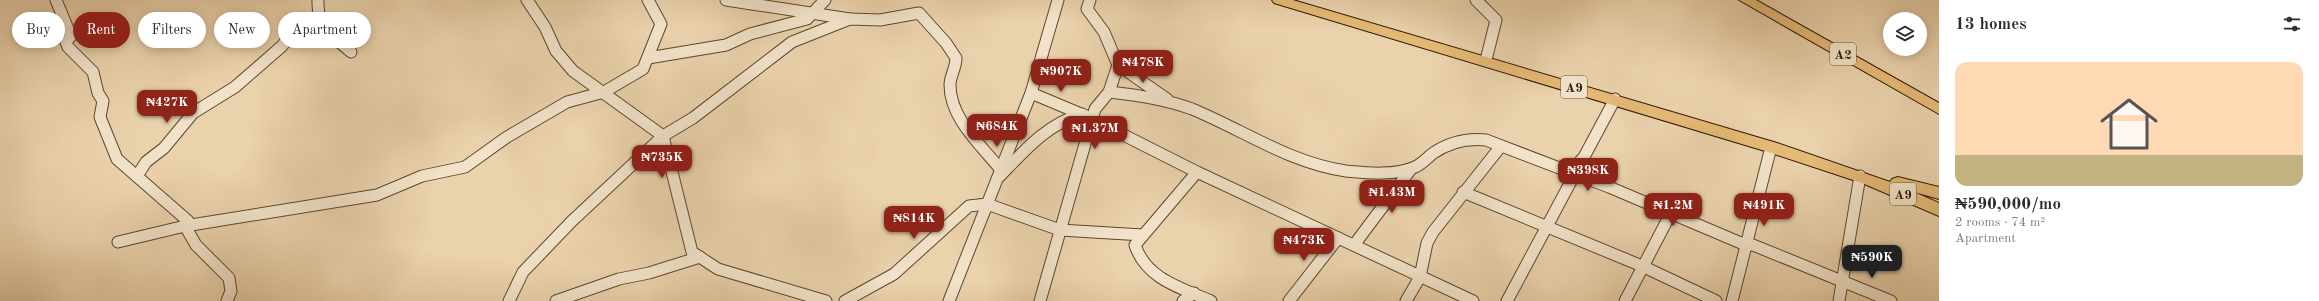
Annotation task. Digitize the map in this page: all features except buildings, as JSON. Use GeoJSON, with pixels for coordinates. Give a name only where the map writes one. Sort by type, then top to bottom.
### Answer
{"type":"FeatureCollection","features":[{"type":"Feature","properties":{"kind":"highway","name":"A9"},"geometry":{"type":"LineString","coordinates":[[1279,0],[1772,147],[1860,176],[1939,210]]}},
{"type":"Feature","properties":{"kind":"highway","name":"A9"},"geometry":{"type":"LineString","coordinates":[[1295,0],[1765,140],[1896,182],[1939,192]]}},
{"type":"Feature","properties":{"kind":"highway","name":"A2"},"geometry":{"type":"LineString","coordinates":[[1746,0],[1939,109]]}},
{"type":"Feature","properties":{"kind":"street"},"geometry":{"type":"LineString","coordinates":[[56,0],[71,36],[66,42],[69,50],[92,72],[96,92],[103,101],[100,117],[117,159],[188,221],[185,226]]}},
{"type":"Feature","properties":{"kind":"street"},"geometry":{"type":"LineString","coordinates":[[318,0],[318,12]]}},
{"type":"Feature","properties":{"kind":"street"},"geometry":{"type":"LineString","coordinates":[[526,0],[545,28],[556,51],[573,71],[663,136],[692,252],[718,269],[826,301]]}},
{"type":"Feature","properties":{"kind":"street"},"geometry":{"type":"LineString","coordinates":[[118,242],[185,226],[377,195],[422,176],[465,168],[507,136],[567,102],[604,92],[642,69],[648,58],[661,24],[648,0]]}},
{"type":"Feature","properties":{"kind":"street"},"geometry":{"type":"LineString","coordinates":[[726,0],[850,19],[880,20],[919,13],[946,43],[956,58],[950,86],[952,102],[958,114],[1000,173]]}},
{"type":"Feature","properties":{"kind":"street"},"geometry":{"type":"LineString","coordinates":[[648,58],[726,46],[750,34],[807,19],[825,0]]}},
{"type":"Feature","properties":{"kind":"street"},"geometry":{"type":"LineString","coordinates":[[949,301],[1031,93],[1058,0]]}},
{"type":"Feature","properties":{"kind":"street"},"geometry":{"type":"LineString","coordinates":[[1090,0],[1087,9],[1104,32],[1118,65],[1172,102],[1297,158],[1324,166],[1361,172],[1411,169]]}},
{"type":"Feature","properties":{"kind":"street"},"geometry":{"type":"LineString","coordinates":[[1476,0],[1496,20],[1496,26],[1487,56]]}},
{"type":"Feature","properties":{"kind":"street"},"geometry":{"type":"LineString","coordinates":[[509,301],[523,272],[572,221],[663,136],[693,118],[792,42],[850,19]]}},
{"type":"Feature","properties":{"kind":"street"},"geometry":{"type":"LineString","coordinates":[[137,176],[146,162],[164,148],[178,128],[193,113],[215,101],[235,87],[280,48]]}},
{"type":"Feature","properties":{"kind":"street"},"geometry":{"type":"LineString","coordinates":[[346,48],[351,52]]}},
{"type":"Feature","properties":{"kind":"street"},"geometry":{"type":"LineString","coordinates":[[1040,301],[1060,230],[1087,117],[1109,92],[1118,65]]}},
{"type":"Feature","properties":{"kind":"street"},"geometry":{"type":"LineString","coordinates":[[1109,92],[1150,97],[1172,102]]}},
{"type":"Feature","properties":{"kind":"street"},"geometry":{"type":"LineString","coordinates":[[1031,93],[1087,117],[1198,172],[1473,301]]}},
{"type":"Feature","properties":{"kind":"street"},"geometry":{"type":"LineString","coordinates":[[1507,301],[1548,227],[1581,160],[1615,99]]}},
{"type":"Feature","properties":{"kind":"street"},"geometry":{"type":"LineString","coordinates":[[1000,173],[1044,132],[1064,118],[1087,117]]}},
{"type":"Feature","properties":{"kind":"street"},"geometry":{"type":"LineString","coordinates":[[1354,245],[1411,169],[1444,146],[1460,139],[1475,138],[1608,187],[1891,301]]}},
{"type":"Feature","properties":{"kind":"street"},"geometry":{"type":"LineString","coordinates":[[1406,301],[1420,277],[1427,243],[1463,192],[1500,146]]}},
{"type":"Feature","properties":{"kind":"street"},"geometry":{"type":"LineString","coordinates":[[1732,301],[1772,147]]}},
{"type":"Feature","properties":{"kind":"street"},"geometry":{"type":"LineString","coordinates":[[1581,160],[1608,187]]}},
{"type":"Feature","properties":{"kind":"street"},"geometry":{"type":"LineString","coordinates":[[1198,172],[1135,245],[1137,256],[1142,264],[1155,275],[1211,301]]}},
{"type":"Feature","properties":{"kind":"street"},"geometry":{"type":"LineString","coordinates":[[1839,301],[1860,176]]}},
{"type":"Feature","properties":{"kind":"street"},"geometry":{"type":"LineString","coordinates":[[1463,192],[1642,266],[1716,301]]}},
{"type":"Feature","properties":{"kind":"street"},"geometry":{"type":"LineString","coordinates":[[845,301],[894,274],[969,206],[975,204],[987,204],[1060,230],[1143,235]]}},
{"type":"Feature","properties":{"kind":"street"},"geometry":{"type":"LineString","coordinates":[[1625,301],[1671,213]]}},
{"type":"Feature","properties":{"kind":"street"},"geometry":{"type":"LineString","coordinates":[[185,226],[196,245],[229,278],[231,291],[227,301]]}},
{"type":"Feature","properties":{"kind":"street"},"geometry":{"type":"LineString","coordinates":[[1289,301],[1338,238]]}},
{"type":"Feature","properties":{"kind":"street"},"geometry":{"type":"LineString","coordinates":[[556,301],[619,279],[649,274],[700,257]]}},
{"type":"Feature","properties":{"kind":"street"},"geometry":{"type":"LineString","coordinates":[[1183,301],[1194,293]]}}]}
